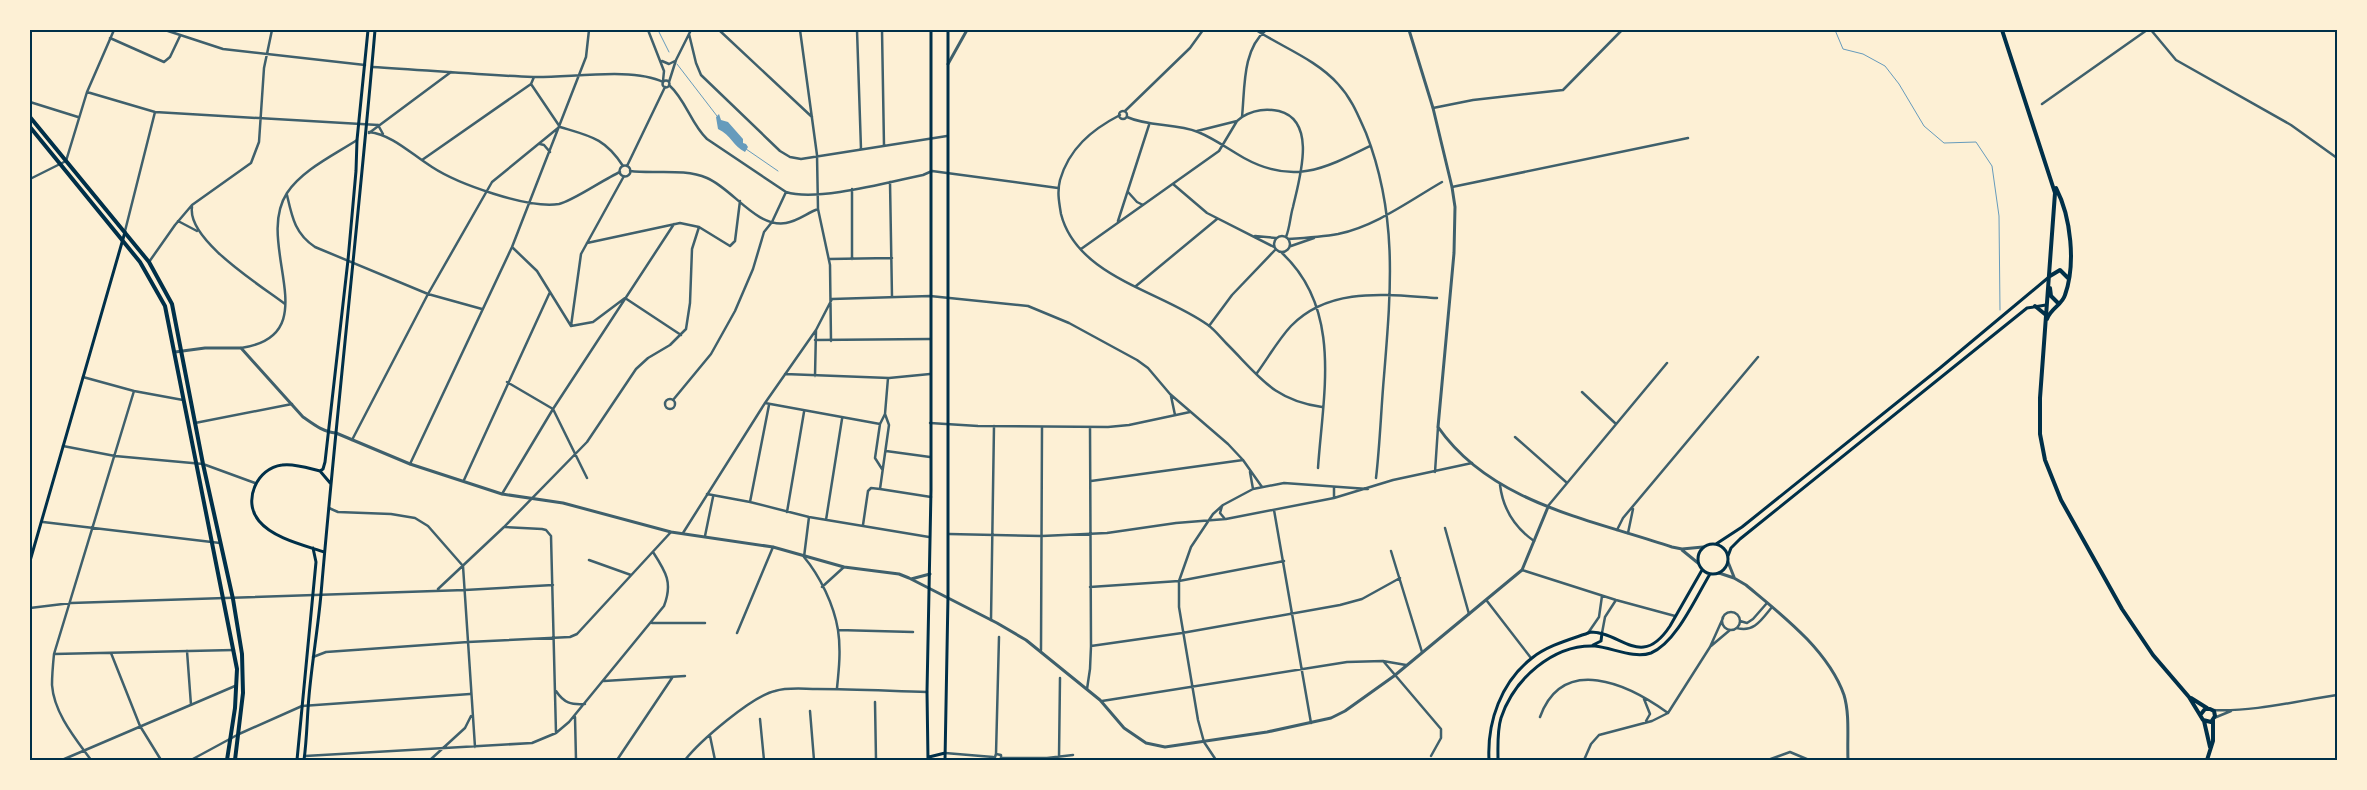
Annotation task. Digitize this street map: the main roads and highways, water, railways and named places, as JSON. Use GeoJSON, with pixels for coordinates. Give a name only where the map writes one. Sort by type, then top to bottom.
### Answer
{"type":"FeatureCollection","features":[{"type":"Feature","properties":{"kind":"main road"},"geometry":{"type":"LineString","coordinates":[[320,471],[324,466],[348,260],[358,124],[368,30]]}},
{"type":"Feature","properties":{"kind":"main road"},"geometry":{"type":"LineString","coordinates":[[305,758],[308,706],[344,370],[348,302],[362,191],[365,135],[375,30]]}},
{"type":"Feature","properties":{"kind":"main road"},"geometry":{"type":"LineString","coordinates":[[931,30],[931,497],[929,537],[931,588],[927,692],[928,759],[945,753]]}},
{"type":"Feature","properties":{"kind":"main road"},"geometry":{"type":"LineString","coordinates":[[945,760],[948,596],[948,30]]}},
{"type":"Feature","properties":{"kind":"main road"},"geometry":{"type":"LineString","coordinates":[[2002,30],[2062,203],[2070,237],[2070,279],[2062,300],[2051,310],[2046,322]]}},
{"type":"Feature","properties":{"kind":"main road"},"geometry":{"type":"LineString","coordinates":[[30,117],[149,262],[172,304],[203,464],[233,599],[243,673],[239,734],[235,760]]}},
{"type":"Feature","properties":{"kind":"main road"},"geometry":{"type":"LineString","coordinates":[[30,127],[140,262],[159,291],[165,306],[234,650],[237,685],[227,760]]}},
{"type":"Feature","properties":{"kind":"main road"},"geometry":{"type":"LineString","coordinates":[[2054,184],[2055,198],[2050,276],[2046,305],[2040,398],[2040,434],[2045,460],[2053,482],[2122,609],[2153,655],[2201,714],[2210,747]]}},
{"type":"Feature","properties":{"kind":"main road"},"geometry":{"type":"LineString","coordinates":[[30,561],[43,522],[125,232]]}},
{"type":"Feature","properties":{"kind":"main road"},"geometry":{"type":"LineString","coordinates":[[1716,544],[1726,550],[1728,562],[1725,569],[1719,573],[1710,574],[1702,570],[1698,563],[1698,554],[1703,548],[1716,544],[1742,527],[1864,430],[2050,276],[2060,270],[2070,279]]}},
{"type":"Feature","properties":{"kind":"main road"},"geometry":{"type":"LineString","coordinates":[[2050,276],[2051,296],[2058,303]]}},
{"type":"Feature","properties":{"kind":"main road"},"geometry":{"type":"LineString","coordinates":[[1728,556],[1731,548],[1740,538],[2027,308],[2058,303],[2062,300]]}},
{"type":"Feature","properties":{"kind":"main road"},"geometry":{"type":"LineString","coordinates":[[2035,306],[2046,315]]}},
{"type":"Feature","properties":{"kind":"main road"},"geometry":{"type":"LineString","coordinates":[[324,552],[280,536],[265,528],[257,520],[252,500],[255,483],[271,468],[281,465],[320,471],[331,484]]}},
{"type":"Feature","properties":{"kind":"main road"},"geometry":{"type":"LineString","coordinates":[[297,760],[316,557],[313,548]]}},
{"type":"Feature","properties":{"kind":"main road"},"geometry":{"type":"LineString","coordinates":[[1489,760],[1488,741],[1497,705],[1515,675],[1532,658],[1554,646],[1588,633],[1602,633],[1629,645],[1639,647],[1650,644],[1664,635],[1702,570]]}},
{"type":"Feature","properties":{"kind":"main road"},"geometry":{"type":"LineString","coordinates":[[1587,646],[1608,648],[1640,655],[1660,648],[1672,637],[1710,574]]}},
{"type":"Feature","properties":{"kind":"main road"},"geometry":{"type":"LineString","coordinates":[[1498,760],[1498,731],[1501,718],[1522,681],[1536,667],[1552,657],[1601,641],[1602,633]]}},
{"type":"Feature","properties":{"kind":"main road"},"geometry":{"type":"LineString","coordinates":[[2189,697],[2215,714],[2213,736],[2207,760]]}},
{"type":"Feature","properties":{"kind":"main road"},"geometry":{"type":"LineString","coordinates":[[2201,714],[2210,709]]}},
{"type":"Feature","properties":{"kind":"main road"},"geometry":{"type":"LineString","coordinates":[[2204,721],[2214,719]]}},
{"type":"Feature","properties":{"kind":"water"},"geometry":{"type":"Polygon","coordinates":[[[719,114],[721,120],[728,122],[743,139],[743,143],[748,147],[745,152],[718,129],[716,117],[719,114]]]}},
{"type":"Feature","properties":{"kind":"waterway"},"geometry":{"type":"LineString","coordinates":[[658,30],[669,52]]}},
{"type":"Feature","properties":{"kind":"waterway"},"geometry":{"type":"LineString","coordinates":[[1835,30],[1843,49],[1863,54],[1885,66],[1899,84],[1924,126],[1944,143],[1976,142],[1992,166],[1999,216],[2000,310]]}},
{"type":"Feature","properties":{"kind":"waterway"},"geometry":{"type":"LineString","coordinates":[[677,64],[717,116]]}},
{"type":"Feature","properties":{"kind":"waterway"},"geometry":{"type":"LineString","coordinates":[[746,149],[778,171]]}}]}
